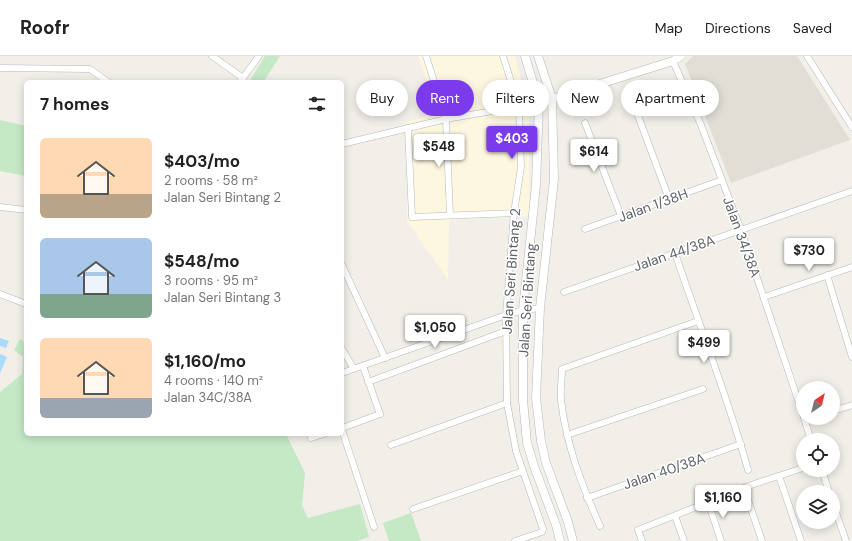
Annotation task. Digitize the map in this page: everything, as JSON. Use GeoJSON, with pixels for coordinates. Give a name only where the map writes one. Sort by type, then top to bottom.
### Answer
{"type":"FeatureCollection","features":[{"type":"Feature","properties":{"kind":"street"},"geometry":{"type":"LineString","coordinates":[[212,56],[242,80],[259,56]]}},
{"type":"Feature","properties":{"kind":"street"},"geometry":{"type":"LineString","coordinates":[[426,56],[446,119],[450,215]]}},
{"type":"Feature","properties":{"kind":"street","name":"Jalan Seri Bintang 2"},"geometry":{"type":"LineString","coordinates":[[502,56],[510,80]]}},
{"type":"Feature","properties":{"kind":"street","name":"Jalan Seri Bintang"},"geometry":{"type":"LineString","coordinates":[[524,56],[532,80]]}},
{"type":"Feature","properties":{"kind":"street","name":"Jalan Seri Bintang"},"geometry":{"type":"LineString","coordinates":[[538,56],[552,99],[554,179],[540,308],[536,398],[541,441],[546,464],[568,522],[573,541]]}},
{"type":"Feature","properties":{"kind":"street"},"geometry":{"type":"LineString","coordinates":[[549,100],[674,61],[681,56]]}},
{"type":"Feature","properties":{"kind":"street"},"geometry":{"type":"LineString","coordinates":[[807,56],[852,127]]}},
{"type":"Feature","properties":{"kind":"street","name":"Jalan 34/38A"},"geometry":{"type":"LineString","coordinates":[[674,61],[701,125],[741,230],[796,394]]}},
{"type":"Feature","properties":{"kind":"street"},"geometry":{"type":"LineString","coordinates":[[0,68],[90,69],[105,80]]}},
{"type":"Feature","properties":{"kind":"street"},"geometry":{"type":"LineString","coordinates":[[344,142],[446,119],[482,113]]}},
{"type":"Feature","properties":{"kind":"street","name":"Jalan Seri Bintang 2"},"geometry":{"type":"LineString","coordinates":[[515,541],[543,531],[516,451],[507,403],[506,315],[514,213],[521,167],[519,116]]}},
{"type":"Feature","properties":{"kind":"street","name":"Jalan Seri Bintang"},"geometry":{"type":"LineString","coordinates":[[539,116],[536,185],[524,310],[523,400],[527,443],[556,525],[560,541]]}},
{"type":"Feature","properties":{"kind":"street"},"geometry":{"type":"LineString","coordinates":[[637,116],[669,199]]}},
{"type":"Feature","properties":{"kind":"street"},"geometry":{"type":"LineString","coordinates":[[585,123],[621,216]]}},
{"type":"Feature","properties":{"kind":"street"},"geometry":{"type":"LineString","coordinates":[[408,128],[412,217],[514,213]]}},
{"type":"Feature","properties":{"kind":"street","name":"Jalan 1/38H"},"geometry":{"type":"LineString","coordinates":[[585,229],[722,180]]}},
{"type":"Feature","properties":{"kind":"street","name":"Jalan 44/38A"},"geometry":{"type":"LineString","coordinates":[[564,292],[852,191]]}},
{"type":"Feature","properties":{"kind":"street"},"geometry":{"type":"LineString","coordinates":[[0,207],[24,210]]}},
{"type":"Feature","properties":{"kind":"street"},"geometry":{"type":"LineString","coordinates":[[675,253],[741,444],[748,470]]}},
{"type":"Feature","properties":{"kind":"street"},"geometry":{"type":"LineString","coordinates":[[764,297],[852,267]]}},
{"type":"Feature","properties":{"kind":"street"},"geometry":{"type":"LineString","coordinates":[[344,269],[385,358]]}},
{"type":"Feature","properties":{"kind":"street"},"geometry":{"type":"LineString","coordinates":[[827,275],[852,357]]}},
{"type":"Feature","properties":{"kind":"street"},"geometry":{"type":"LineString","coordinates":[[0,294],[24,303]]}},
{"type":"Feature","properties":{"kind":"street"},"geometry":{"type":"LineString","coordinates":[[344,372],[506,315],[524,310],[540,308]]}},
{"type":"Feature","properties":{"kind":"street"},"geometry":{"type":"LineString","coordinates":[[600,526],[587,498],[567,435],[561,399],[562,370],[698,321]]}},
{"type":"Feature","properties":{"kind":"street"},"geometry":{"type":"LineString","coordinates":[[368,382],[506,331]]}},
{"type":"Feature","properties":{"kind":"street"},"geometry":{"type":"LineString","coordinates":[[344,352],[354,369]]}},
{"type":"Feature","properties":{"kind":"street"},"geometry":{"type":"LineString","coordinates":[[344,428],[380,414],[363,366]]}},
{"type":"Feature","properties":{"kind":"street"},"geometry":{"type":"LineString","coordinates":[[567,435],[703,389]]}},
{"type":"Feature","properties":{"kind":"street"},"geometry":{"type":"LineString","coordinates":[[391,445],[507,403]]}},
{"type":"Feature","properties":{"kind":"street"},"geometry":{"type":"LineString","coordinates":[[840,409],[852,405]]}},
{"type":"Feature","properties":{"kind":"street"},"geometry":{"type":"LineString","coordinates":[[344,435],[374,528]]}},
{"type":"Feature","properties":{"kind":"street"},"geometry":{"type":"LineString","coordinates":[[311,438],[318,436]]}},
{"type":"Feature","properties":{"kind":"street","name":"Jalan 40/38A"},"geometry":{"type":"LineString","coordinates":[[587,498],[741,444]]}},
{"type":"Feature","properties":{"kind":"street"},"geometry":{"type":"LineString","coordinates":[[642,541],[638,530],[744,488],[796,470]]}},
{"type":"Feature","properties":{"kind":"street"},"geometry":{"type":"LineString","coordinates":[[413,509],[523,471]]}},
{"type":"Feature","properties":{"kind":"street"},"geometry":{"type":"LineString","coordinates":[[779,476],[801,541]]}},
{"type":"Feature","properties":{"kind":"street"},"geometry":{"type":"LineString","coordinates":[[744,488],[762,541]]}},
{"type":"Feature","properties":{"kind":"street"},"geometry":{"type":"LineString","coordinates":[[708,502],[721,541]]}},
{"type":"Feature","properties":{"kind":"street"},"geometry":{"type":"LineString","coordinates":[[675,516],[684,541]]}},
{"type":"Feature","properties":{"kind":"street"},"geometry":{"type":"LineString","coordinates":[[840,524],[846,541]]}},
{"type":"Feature","properties":{"kind":"shaded area"},"geometry":{"type":"Polygon","coordinates":[[[418,56],[515,56],[521,80],[482,80],[482,116],[529,116],[529,216],[449,220],[448,280],[407,221],[407,122],[426,116],[474,116],[474,80],[427,80],[418,56]]]}},
{"type":"Feature","properties":{"kind":"shaded area"},"geometry":{"type":"Polygon","coordinates":[[[693,56],[797,56],[850,140],[731,183],[705,116],[719,116],[719,80],[691,80],[685,64],[693,56]]]}},
{"type":"Feature","properties":{"kind":"green space"},"geometry":{"type":"Polygon","coordinates":[[[265,56],[280,56],[265,80],[250,80],[265,56]]]}},
{"type":"Feature","properties":{"kind":"green space"},"geometry":{"type":"Polygon","coordinates":[[[0,120],[24,126],[24,176],[0,171],[0,120]]]}},
{"type":"Feature","properties":{"kind":"green space"},"geometry":{"type":"Polygon","coordinates":[[[20,339],[24,342],[24,436],[287,436],[305,473],[302,506],[308,518],[360,504],[369,537],[357,541],[0,541],[0,392],[22,374],[23,357],[14,350],[20,339]]]}},
{"type":"Feature","properties":{"kind":"green space"},"geometry":{"type":"Polygon","coordinates":[[[411,513],[421,541],[389,541],[383,523],[411,513]]]}},
{"type":"Feature","properties":{"kind":"water"},"geometry":{"type":"Polygon","coordinates":[[[0,338],[9,341],[6,348],[0,346],[0,338]]]}},
{"type":"Feature","properties":{"kind":"water"},"geometry":{"type":"Polygon","coordinates":[[[0,354],[7,357],[0,373],[0,354]]]}}]}
